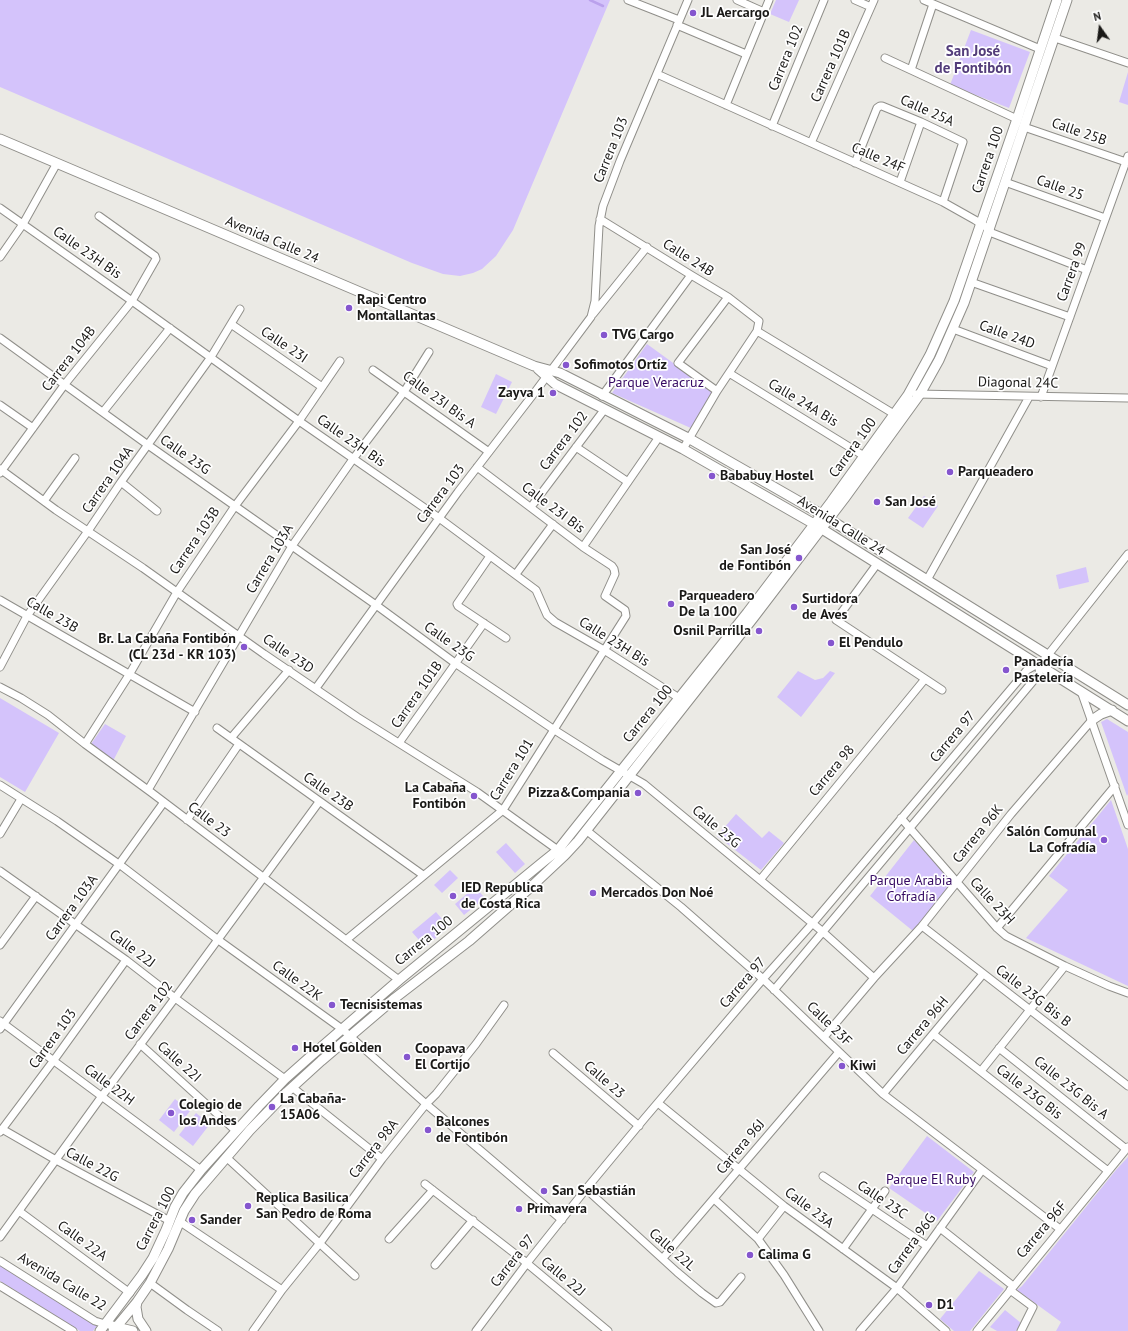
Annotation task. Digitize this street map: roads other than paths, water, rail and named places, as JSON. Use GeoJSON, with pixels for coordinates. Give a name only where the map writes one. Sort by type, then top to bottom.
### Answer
{"type":"FeatureCollection","features":[{"type":"Feature","properties":{"kind":"main road","name":"Carrera 100"},"geometry":{"type":"LineString","coordinates":[[825,517],[920,394],[953,329],[971,282],[985,226],[1017,119],[1057,0]]}},
{"type":"Feature","properties":{"kind":"main road","name":"Carrera 100"},"geometry":{"type":"LineString","coordinates":[[115,1329],[150,1283],[168,1249],[174,1221],[175,1207],[201,1170],[236,1131],[285,1079],[399,980],[562,852],[570,836],[750,624],[825,517],[864,456],[908,395],[930,355],[1005,182],[1067,0]]}},
{"type":"Feature","properties":{"kind":"main road","name":"Avenida Calle 24"},"geometry":{"type":"LineString","coordinates":[[0,139],[534,366],[548,374],[555,384],[683,449],[818,527],[1128,721]]}},
{"type":"Feature","properties":{"kind":"main road","name":"Avenida Calle 24"},"geometry":{"type":"LineString","coordinates":[[548,374],[560,373],[602,396],[690,439],[825,517],[1128,705]]}},
{"type":"Feature","properties":{"kind":"main road","name":"Carrera 100"},"geometry":{"type":"LineString","coordinates":[[103,1328],[130,1293],[153,1258],[174,1221],[226,1157],[256,1124],[292,1087],[395,998],[468,941],[586,830],[679,698],[818,527]]}},
{"type":"Feature","properties":{"kind":"main road"},"geometry":{"type":"LineString","coordinates":[[1092,720],[1112,710]]}},
{"type":"Feature","properties":{"kind":"main road"},"geometry":{"type":"LineString","coordinates":[[137,1302],[136,1307],[138,1319],[146,1331]]}},
{"type":"Feature","properties":{"kind":"main road","name":"Avenida Calle 22"},"geometry":{"type":"LineString","coordinates":[[103,1328],[133,1331]]}},
{"type":"Feature","properties":{"kind":"street"},"geometry":{"type":"LineString","coordinates":[[628,0],[746,54]]}},
{"type":"Feature","properties":{"kind":"street","name":"Carrera 103"},"geometry":{"type":"LineString","coordinates":[[591,317],[595,301],[600,219],[610,186],[688,0]]}},
{"type":"Feature","properties":{"kind":"street"},"geometry":{"type":"LineString","coordinates":[[737,0],[764,12]]}},
{"type":"Feature","properties":{"kind":"street"},"geometry":{"type":"LineString","coordinates":[[726,105],[769,0]]}},
{"type":"Feature","properties":{"kind":"street","name":"Carrera 102"},"geometry":{"type":"LineString","coordinates":[[772,126],[824,0]]}},
{"type":"Feature","properties":{"kind":"street"},"geometry":{"type":"LineString","coordinates":[[855,0],[871,7]]}},
{"type":"Feature","properties":{"kind":"street","name":"Carrera 101B"},"geometry":{"type":"LineString","coordinates":[[811,143],[874,0]]}},
{"type":"Feature","properties":{"kind":"street"},"geometry":{"type":"LineString","coordinates":[[924,0],[1040,49]]}},
{"type":"Feature","properties":{"kind":"street"},"geometry":{"type":"LineString","coordinates":[[911,70],[933,4]]}},
{"type":"Feature","properties":{"kind":"street"},"geometry":{"type":"LineString","coordinates":[[1055,38],[1128,63]]}},
{"type":"Feature","properties":{"kind":"street"},"geometry":{"type":"LineString","coordinates":[[885,58],[1017,119]]}},
{"type":"Feature","properties":{"kind":"street","name":"Calle 24F"},"geometry":{"type":"LineString","coordinates":[[657,74],[943,202],[985,226],[992,233],[1087,270]]}},
{"type":"Feature","properties":{"kind":"street","name":"Calle 25A"},"geometry":{"type":"LineString","coordinates":[[855,163],[877,108],[880,106],[921,122],[963,142],[943,202]]}},
{"type":"Feature","properties":{"kind":"street"},"geometry":{"type":"LineString","coordinates":[[900,182],[921,122]]}},
{"type":"Feature","properties":{"kind":"street","name":"Calle 25B"},"geometry":{"type":"LineString","coordinates":[[1024,127],[1127,159]]}},
{"type":"Feature","properties":{"kind":"street","name":"Carrera 99"},"geometry":{"type":"LineString","coordinates":[[1041,397],[1127,159]]}},
{"type":"Feature","properties":{"kind":"street"},"geometry":{"type":"LineString","coordinates":[[0,257],[23,224],[57,163]]}},
{"type":"Feature","properties":{"kind":"street","name":"Calle 25"},"geometry":{"type":"LineString","coordinates":[[1005,182],[1105,218]]}},
{"type":"Feature","properties":{"kind":"street","name":"Calle 23H Bis"},"geometry":{"type":"LineString","coordinates":[[0,208],[132,300],[299,421],[439,518],[516,574],[536,590],[547,614],[555,622],[604,650],[679,698]]}},
{"type":"Feature","properties":{"kind":"street","name":"Carrera 104B"},"geometry":{"type":"LineString","coordinates":[[1,471],[65,384],[132,300],[156,259],[155,256],[99,216]]}},
{"type":"Feature","properties":{"kind":"street","name":"Calle 24B"},"geometry":{"type":"LineString","coordinates":[[600,219],[728,297],[758,319],[759,322],[757,331]]}},
{"type":"Feature","properties":{"kind":"street","name":"Carrera 103"},"geometry":{"type":"LineString","coordinates":[[316,688],[477,467],[591,317],[647,247]]}},
{"type":"Feature","properties":{"kind":"street"},"geometry":{"type":"LineString","coordinates":[[602,396],[691,275]]}},
{"type":"Feature","properties":{"kind":"street"},"geometry":{"type":"LineString","coordinates":[[971,282],[1070,317]]}},
{"type":"Feature","properties":{"kind":"street"},"geometry":{"type":"LineString","coordinates":[[717,391],[678,363],[728,297]]}},
{"type":"Feature","properties":{"kind":"street","name":"Carrera 104A"},"geometry":{"type":"LineString","coordinates":[[0,667],[27,616],[211,357],[240,309]]}},
{"type":"Feature","properties":{"kind":"street","name":"Calle 23I"},"geometry":{"type":"LineString","coordinates":[[231,324],[322,387]]}},
{"type":"Feature","properties":{"kind":"street"},"geometry":{"type":"LineString","coordinates":[[103,412],[170,328]]}},
{"type":"Feature","properties":{"kind":"street","name":"Calle 24D"},"geometry":{"type":"LineString","coordinates":[[953,329],[1052,366]]}},
{"type":"Feature","properties":{"kind":"street"},"geometry":{"type":"LineString","coordinates":[[683,449],[717,391],[757,331],[894,414]]}},
{"type":"Feature","properties":{"kind":"street","name":"Calle 23G"},"geometry":{"type":"LineString","coordinates":[[0,338],[148,445],[376,605],[455,663],[553,729],[652,790],[823,932],[874,978]]}},
{"type":"Feature","properties":{"kind":"street","name":"Carrera 103A"},"geometry":{"type":"LineString","coordinates":[[148,790],[292,546],[353,459],[404,392],[429,352]]}},
{"type":"Feature","properties":{"kind":"street","name":"Carrera 103B"},"geometry":{"type":"LineString","coordinates":[[85,744],[129,675],[177,592],[235,506],[299,421],[340,361]]}},
{"type":"Feature","properties":{"kind":"street","name":"Calle 23I Bis A"},"geometry":{"type":"LineString","coordinates":[[373,370],[489,452]]}},
{"type":"Feature","properties":{"kind":"street","name":"Calle 24A Bis"},"geometry":{"type":"LineString","coordinates":[[729,373],[864,456]]}},
{"type":"Feature","properties":{"kind":"street","name":"Diagonal 24C"},"geometry":{"type":"LineString","coordinates":[[908,395],[1128,398]]}},
{"type":"Feature","properties":{"kind":"street"},"geometry":{"type":"LineString","coordinates":[[927,580],[1029,397]]}},
{"type":"Feature","properties":{"kind":"street"},"geometry":{"type":"LineString","coordinates":[[0,405],[33,428]]}},
{"type":"Feature","properties":{"kind":"street","name":"Carrera 102"},"geometry":{"type":"LineString","coordinates":[[531,507],[604,410]]}},
{"type":"Feature","properties":{"kind":"street"},"geometry":{"type":"LineString","coordinates":[[583,547],[659,437]]}},
{"type":"Feature","properties":{"kind":"street"},"geometry":{"type":"LineString","coordinates":[[576,448],[628,482]]}},
{"type":"Feature","properties":{"kind":"street"},"geometry":{"type":"LineString","coordinates":[[44,501],[75,458]]}},
{"type":"Feature","properties":{"kind":"street","name":"Calle 23I Bis"},"geometry":{"type":"LineString","coordinates":[[477,467],[614,569],[615,574],[605,596],[626,612]]}},
{"type":"Feature","properties":{"kind":"street","name":"Calle 23D"},"geometry":{"type":"LineString","coordinates":[[1,471],[289,670],[503,810],[562,852]]}},
{"type":"Feature","properties":{"kind":"street"},"geometry":{"type":"LineString","coordinates":[[121,482],[157,511]]}},
{"type":"Feature","properties":{"kind":"street"},"geometry":{"type":"LineString","coordinates":[[516,574],[553,524]]}},
{"type":"Feature","properties":{"kind":"street","name":"Carrera 97"},"geometry":{"type":"LineString","coordinates":[[774,990],[1037,676],[1040,672],[1040,665],[1128,554]]}},
{"type":"Feature","properties":{"kind":"street"},"geometry":{"type":"LineString","coordinates":[[490,556],[457,604],[506,638]]}},
{"type":"Feature","properties":{"kind":"street"},"geometry":{"type":"LineString","coordinates":[[876,564],[836,620],[942,690]]}},
{"type":"Feature","properties":{"kind":"street","name":"Calle 23B"},"geometry":{"type":"LineString","coordinates":[[0,600],[195,712]]}},
{"type":"Feature","properties":{"kind":"street","name":"Carrera 101"},"geometry":{"type":"LineString","coordinates":[[346,940],[503,810],[626,616],[626,612]]}},
{"type":"Feature","properties":{"kind":"street","name":"Carrera 101B"},"geometry":{"type":"LineString","coordinates":[[399,743],[484,623]]}},
{"type":"Feature","properties":{"kind":"street","name":"Carrera 97"},"geometry":{"type":"LineString","coordinates":[[476,1331],[527,1263],[586,1189],[763,979],[812,924],[1027,670],[1034,666],[1040,665]]}},
{"type":"Feature","properties":{"kind":"street"},"geometry":{"type":"LineString","coordinates":[[231,738],[289,670]]}},
{"type":"Feature","properties":{"kind":"street","name":"Carrera 98"},"geometry":{"type":"LineString","coordinates":[[760,880],[925,679]]}},
{"type":"Feature","properties":{"kind":"street","name":"Calle 23"},"geometry":{"type":"LineString","coordinates":[[0,687],[48,715],[399,980]]}},
{"type":"Feature","properties":{"kind":"street"},"geometry":{"type":"LineString","coordinates":[[1081,691],[1115,786],[1127,814],[1128,825]]}},
{"type":"Feature","properties":{"kind":"street","name":"Carrera 96K"},"geometry":{"type":"LineString","coordinates":[[824,1037],[874,978],[922,926],[1011,814],[1092,720]]}},
{"type":"Feature","properties":{"kind":"street","name":"Calle 23B"},"geometry":{"type":"LineString","coordinates":[[217,728],[319,802],[424,875]]}},
{"type":"Feature","properties":{"kind":"street"},"geometry":{"type":"LineString","coordinates":[[187,820],[239,744]]}},
{"type":"Feature","properties":{"kind":"street","name":"Calle 22K"},"geometry":{"type":"LineString","coordinates":[[0,785],[57,821],[119,865],[217,939],[342,1029],[426,1104],[562,1220]]}},
{"type":"Feature","properties":{"kind":"street"},"geometry":{"type":"LineString","coordinates":[[997,928],[1115,786]]}},
{"type":"Feature","properties":{"kind":"street"},"geometry":{"type":"LineString","coordinates":[[0,834],[22,799]]}},
{"type":"Feature","properties":{"kind":"street","name":"Carrera 103A"},"geometry":{"type":"LineString","coordinates":[[1,1025],[164,802]]}},
{"type":"Feature","properties":{"kind":"street","name":"Carrera 102"},"geometry":{"type":"LineString","coordinates":[[0,1236],[319,802]]}},
{"type":"Feature","properties":{"kind":"street","name":"Calle 23H"},"geometry":{"type":"LineString","coordinates":[[901,818],[956,882],[1006,936],[1065,966],[1128,993]]}},
{"type":"Feature","properties":{"kind":"street","name":"Calle 23F"},"geometry":{"type":"LineString","coordinates":[[586,830],[681,907],[763,979],[883,1094],[1060,1229]]}},
{"type":"Feature","properties":{"kind":"street","name":"Calle 22J"},"geometry":{"type":"LineString","coordinates":[[0,871],[126,960],[285,1079]]}},
{"type":"Feature","properties":{"kind":"street"},"geometry":{"type":"LineString","coordinates":[[0,945],[36,896]]}},
{"type":"Feature","properties":{"kind":"street","name":"Calle 23G Bis B"},"geometry":{"type":"LineString","coordinates":[[922,926],[1128,1086]]}},
{"type":"Feature","properties":{"kind":"street","name":"Carrera 103"},"geometry":{"type":"LineString","coordinates":[[1,1131],[126,960]]}},
{"type":"Feature","properties":{"kind":"street"},"geometry":{"type":"LineString","coordinates":[[981,1071],[1065,966]]}},
{"type":"Feature","properties":{"kind":"street","name":"Carrera 96H"},"geometry":{"type":"LineString","coordinates":[[883,1094],[983,974]]}},
{"type":"Feature","properties":{"kind":"street","name":"Carrera 98A"},"geometry":{"type":"LineString","coordinates":[[253,1331],[282,1290],[320,1243],[382,1159],[476,1044],[504,1005]]}},
{"type":"Feature","properties":{"kind":"street","name":"Calle 22H"},"geometry":{"type":"LineString","coordinates":[[1,1025],[54,1060],[201,1170]]}},
{"type":"Feature","properties":{"kind":"street","name":"Calle 23G Bis"},"geometry":{"type":"LineString","coordinates":[[933,1034],[1108,1171]]}},
{"type":"Feature","properties":{"kind":"street","name":"Calle 22I"},"geometry":{"type":"LineString","coordinates":[[140,1044],[236,1131]]}},
{"type":"Feature","properties":{"kind":"street","name":"Calle 23G Bis A"},"geometry":{"type":"LineString","coordinates":[[999,1048],[1127,1148]]}},
{"type":"Feature","properties":{"kind":"street","name":"Carrera 96J"},"geometry":{"type":"LineString","coordinates":[[663,1258],[839,1052]]}},
{"type":"Feature","properties":{"kind":"street","name":"Calle 23"},"geometry":{"type":"LineString","coordinates":[[553,1053],[639,1126]]}},
{"type":"Feature","properties":{"kind":"street"},"geometry":{"type":"LineString","coordinates":[[292,1087],[382,1159]]}},
{"type":"Feature","properties":{"kind":"street","name":"Calle 23A"},"geometry":{"type":"LineString","coordinates":[[658,1103],[784,1206],[897,1288],[946,1331]]}},
{"type":"Feature","properties":{"kind":"street","name":"Calle 22G"},"geometry":{"type":"LineString","coordinates":[[1,1131],[174,1221],[282,1290]]}},
{"type":"Feature","properties":{"kind":"street","name":"Carrera 96F"},"geometry":{"type":"LineString","coordinates":[[977,1331],[1127,1148]]}},
{"type":"Feature","properties":{"kind":"street"},"geometry":{"type":"LineString","coordinates":[[226,1157],[355,1276]]}},
{"type":"Feature","properties":{"kind":"street","name":"Carrera 96G"},"geometry":{"type":"LineString","coordinates":[[860,1331],[897,1288],[982,1170]]}},
{"type":"Feature","properties":{"kind":"street","name":"Calle 23C"},"geometry":{"type":"LineString","coordinates":[[823,1176],[927,1246]]}},
{"type":"Feature","properties":{"kind":"street","name":"Calle 22J"},"geometry":{"type":"LineString","coordinates":[[425,1184],[527,1263],[608,1331]]}},
{"type":"Feature","properties":{"kind":"street","name":"Calle 22L"},"geometry":{"type":"LineString","coordinates":[[586,1189],[636,1236],[702,1293],[716,1303],[720,1302],[741,1277]]}},
{"type":"Feature","properties":{"kind":"street"},"geometry":{"type":"LineString","coordinates":[[390,1239],[433,1190]]}},
{"type":"Feature","properties":{"kind":"street"},"geometry":{"type":"LineString","coordinates":[[842,1249],[885,1191]]}},
{"type":"Feature","properties":{"kind":"street"},"geometry":{"type":"LineString","coordinates":[[714,1199],[758,1239],[784,1275],[819,1331]]}},
{"type":"Feature","properties":{"kind":"street"},"geometry":{"type":"LineString","coordinates":[[758,1239],[784,1206]]}},
{"type":"Feature","properties":{"kind":"street","name":"Calle 22A"},"geometry":{"type":"LineString","coordinates":[[19,1211],[130,1293]]}},
{"type":"Feature","properties":{"kind":"street"},"geometry":{"type":"LineString","coordinates":[[435,1265],[473,1220]]}},
{"type":"Feature","properties":{"kind":"street"},"geometry":{"type":"LineString","coordinates":[[940,1228],[1033,1307],[1021,1331]]}},
{"type":"Feature","properties":{"kind":"street","name":"Avenida Calle 22"},"geometry":{"type":"LineString","coordinates":[[0,1261],[95,1321],[103,1328]]}},
{"type":"Feature","properties":{"kind":"street"},"geometry":{"type":"LineString","coordinates":[[150,1283],[218,1331]]}},
{"type":"Feature","properties":{"kind":"street"},"geometry":{"type":"LineString","coordinates":[[0,1286],[73,1331]]}},
{"type":"Feature","properties":{"kind":"waterway"},"geometry":{"type":"LineString","coordinates":[[590,0],[603,6]]}},
{"type":"Feature","properties":{"kind":"place","name":"JL Aercargo"},"geometry":{"type":"Point","coordinates":[693,13]}},
{"type":"Feature","properties":{"kind":"place","name":"Rapi Centro Montallantas"},"geometry":{"type":"Point","coordinates":[349,308]}},
{"type":"Feature","properties":{"kind":"place","name":"TVG Cargo"},"geometry":{"type":"Point","coordinates":[604,335]}},
{"type":"Feature","properties":{"kind":"place","name":"Sofimotos Ortíz"},"geometry":{"type":"Point","coordinates":[566,365]}},
{"type":"Feature","properties":{"kind":"place","name":"Zayva 1"},"geometry":{"type":"Point","coordinates":[553,393]}},
{"type":"Feature","properties":{"kind":"place","name":"Parqueadero"},"geometry":{"type":"Point","coordinates":[950,472]}},
{"type":"Feature","properties":{"kind":"place","name":"Bababuy Hostel"},"geometry":{"type":"Point","coordinates":[712,476]}},
{"type":"Feature","properties":{"kind":"place","name":"San José"},"geometry":{"type":"Point","coordinates":[877,502]}},
{"type":"Feature","properties":{"kind":"place","name":"San José de Fontibón"},"geometry":{"type":"Point","coordinates":[799,558]}},
{"type":"Feature","properties":{"kind":"place","name":"Parqueadero De la 100"},"geometry":{"type":"Point","coordinates":[671,604]}},
{"type":"Feature","properties":{"kind":"place","name":"Surtidora de Aves"},"geometry":{"type":"Point","coordinates":[794,607]}},
{"type":"Feature","properties":{"kind":"place","name":"Osnil Parrilla"},"geometry":{"type":"Point","coordinates":[759,631]}},
{"type":"Feature","properties":{"kind":"place","name":"El Pendulo"},"geometry":{"type":"Point","coordinates":[831,643]}},
{"type":"Feature","properties":{"kind":"place","name":"Br. La Cabaña Fontibón (CL 23d - KR 103)"},"geometry":{"type":"Point","coordinates":[244,647]}},
{"type":"Feature","properties":{"kind":"place","name":"Panadería Pastelería"},"geometry":{"type":"Point","coordinates":[1006,670]}},
{"type":"Feature","properties":{"kind":"place","name":"Pizza&Compania"},"geometry":{"type":"Point","coordinates":[638,793]}},
{"type":"Feature","properties":{"kind":"place","name":"La Cabaña Fontibón"},"geometry":{"type":"Point","coordinates":[474,796]}},
{"type":"Feature","properties":{"kind":"place","name":"Salón Comunal La Cofradía"},"geometry":{"type":"Point","coordinates":[1104,840]}},
{"type":"Feature","properties":{"kind":"place","name":"Mercados Don Noé"},"geometry":{"type":"Point","coordinates":[593,893]}},
{"type":"Feature","properties":{"kind":"place","name":"IED Republica de Costa Rica"},"geometry":{"type":"Point","coordinates":[453,896]}},
{"type":"Feature","properties":{"kind":"place","name":"Tecnisistemas"},"geometry":{"type":"Point","coordinates":[332,1005]}},
{"type":"Feature","properties":{"kind":"place","name":"Hotel Golden"},"geometry":{"type":"Point","coordinates":[295,1048]}},
{"type":"Feature","properties":{"kind":"place","name":"Coopava El Cortijo"},"geometry":{"type":"Point","coordinates":[407,1057]}},
{"type":"Feature","properties":{"kind":"place","name":"Kiwi"},"geometry":{"type":"Point","coordinates":[842,1066]}},
{"type":"Feature","properties":{"kind":"place","name":"La Cabaña- 15A06"},"geometry":{"type":"Point","coordinates":[272,1107]}},
{"type":"Feature","properties":{"kind":"place","name":"Colegio de los Andes"},"geometry":{"type":"Point","coordinates":[171,1113]}},
{"type":"Feature","properties":{"kind":"place","name":"Balcones de Fontibón"},"geometry":{"type":"Point","coordinates":[428,1130]}},
{"type":"Feature","properties":{"kind":"place","name":"San Sebastián"},"geometry":{"type":"Point","coordinates":[544,1191]}},
{"type":"Feature","properties":{"kind":"place","name":"Replica Basilica San Pedro de Roma"},"geometry":{"type":"Point","coordinates":[248,1206]}},
{"type":"Feature","properties":{"kind":"place","name":"Primavera"},"geometry":{"type":"Point","coordinates":[519,1209]}},
{"type":"Feature","properties":{"kind":"place","name":"Sander"},"geometry":{"type":"Point","coordinates":[192,1220]}},
{"type":"Feature","properties":{"kind":"place","name":"Calima G"},"geometry":{"type":"Point","coordinates":[750,1255]}},
{"type":"Feature","properties":{"kind":"place","name":"D1"},"geometry":{"type":"Point","coordinates":[929,1305]}},
{"type":"Feature","properties":{"kind":"district","name":"San José de Fontibón"},"geometry":{"type":"Point","coordinates":[973,60]}},
{"type":"Feature","properties":{"kind":"park label","name":"Parque Veracruz"},"geometry":{"type":"Point","coordinates":[656,383]}},
{"type":"Feature","properties":{"kind":"park label","name":"Parque Arabia Cofradía"},"geometry":{"type":"Point","coordinates":[911,890]}},
{"type":"Feature","properties":{"kind":"park label","name":"Parque El Ruby"},"geometry":{"type":"Point","coordinates":[931,1180]}}]}
